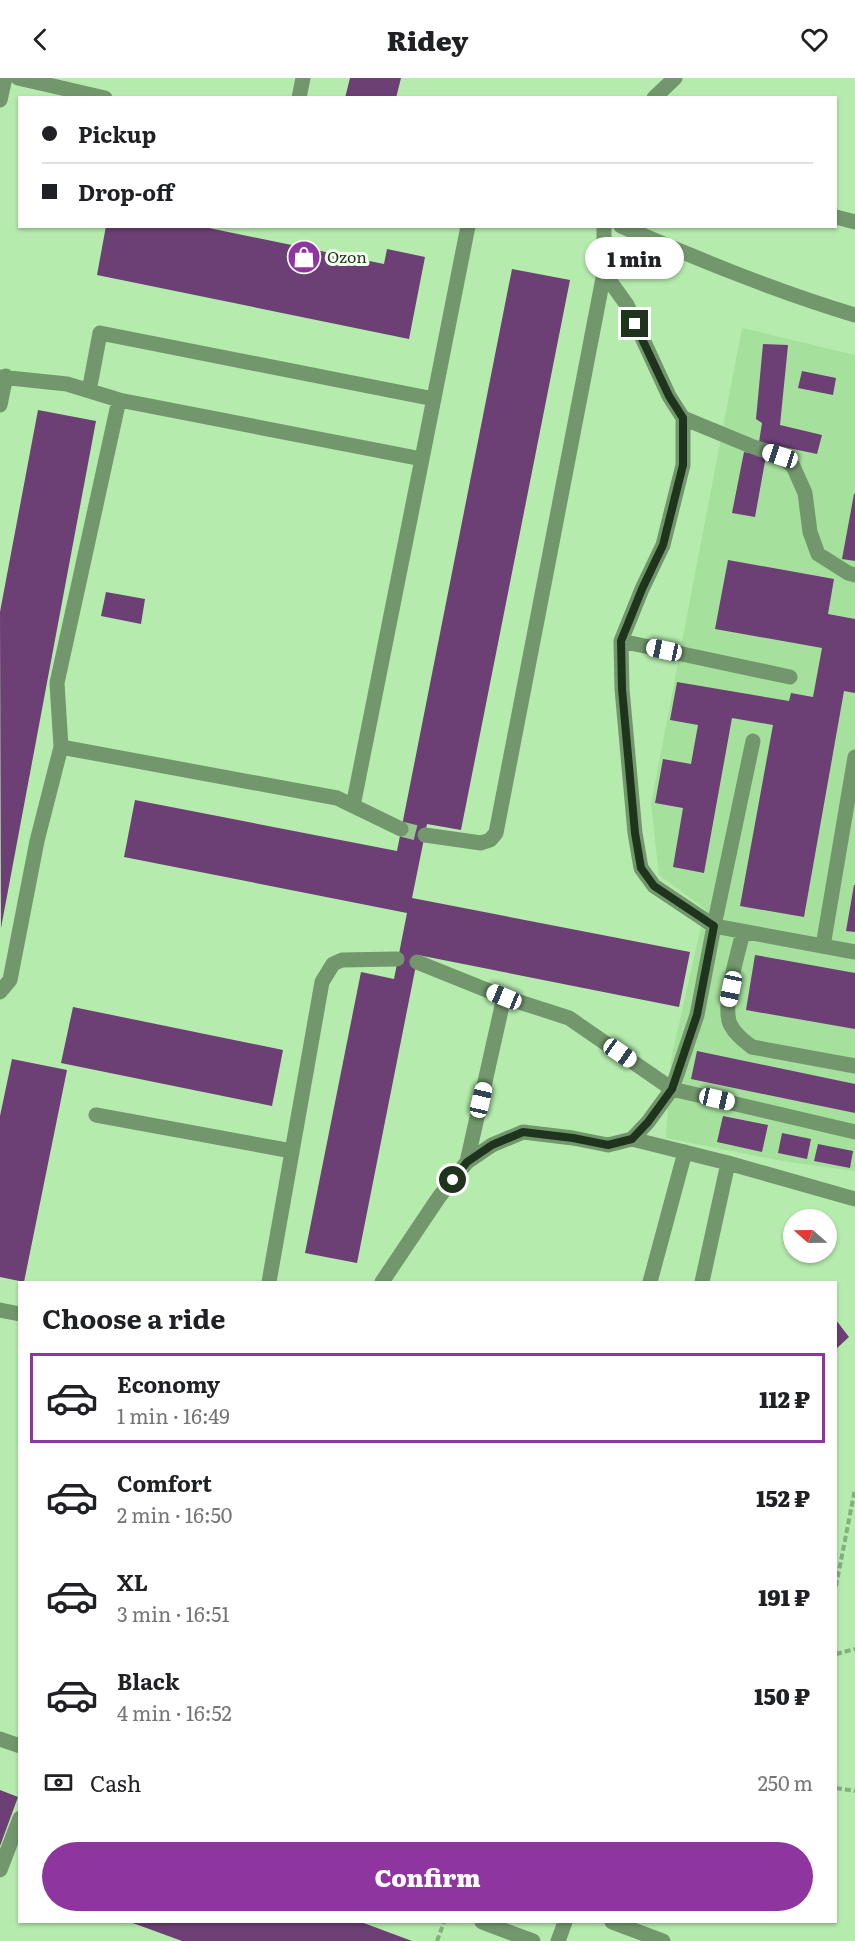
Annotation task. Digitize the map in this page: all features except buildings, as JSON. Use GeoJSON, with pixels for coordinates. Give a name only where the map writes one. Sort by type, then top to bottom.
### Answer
{"type":"FeatureCollection","features":[{"type":"Feature","properties":{"kind":"street"},"geometry":{"type":"LineString","coordinates":[[0,100],[5,78]]}},
{"type":"Feature","properties":{"kind":"street"},"geometry":{"type":"LineString","coordinates":[[18,78],[96,96]]}},
{"type":"Feature","properties":{"kind":"street"},"geometry":{"type":"LineString","coordinates":[[299,96],[303,78]]}},
{"type":"Feature","properties":{"kind":"street"},"geometry":{"type":"LineString","coordinates":[[656,96],[675,78]]}},
{"type":"Feature","properties":{"kind":"street"},"geometry":{"type":"LineString","coordinates":[[837,218],[855,222]]}},
{"type":"Feature","properties":{"kind":"street"},"geometry":{"type":"LineString","coordinates":[[353,806],[468,228]]}},
{"type":"Feature","properties":{"kind":"street"},"geometry":{"type":"LineString","coordinates":[[424,835],[485,843],[494,837],[496,832],[604,273],[604,228]]}},
{"type":"Feature","properties":{"kind":"street"},"geometry":{"type":"LineString","coordinates":[[626,228],[702,261],[813,303],[855,315]]}},
{"type":"Feature","properties":{"kind":"street"},"geometry":{"type":"LineString","coordinates":[[604,273],[627,305],[669,396],[683,418],[683,465],[663,545],[621,641],[623,700],[635,833],[641,868],[654,886],[714,926],[855,952]]}},
{"type":"Feature","properties":{"kind":"street"},"geometry":{"type":"LineString","coordinates":[[89,391],[100,333],[434,399]]}},
{"type":"Feature","properties":{"kind":"street"},"geometry":{"type":"LineString","coordinates":[[0,405],[3,376],[67,384],[120,400],[422,459]]}},
{"type":"Feature","properties":{"kind":"street"},"geometry":{"type":"LineString","coordinates":[[0,992],[10,980],[37,841],[61,747],[57,683],[120,400]]}},
{"type":"Feature","properties":{"kind":"street"},"geometry":{"type":"LineString","coordinates":[[683,418],[780,456],[794,466],[805,494],[810,532],[819,554],[855,575]]}},
{"type":"Feature","properties":{"kind":"street"},"geometry":{"type":"LineString","coordinates":[[621,641],[790,677]]}},
{"type":"Feature","properties":{"kind":"street"},"geometry":{"type":"LineString","coordinates":[[632,1139],[648,1122],[672,1089],[697,1015],[753,741]]}},
{"type":"Feature","properties":{"kind":"street"},"geometry":{"type":"LineString","coordinates":[[61,747],[337,798],[402,829]]}},
{"type":"Feature","properties":{"kind":"street"},"geometry":{"type":"LineString","coordinates":[[823,946],[855,757]]}},
{"type":"Feature","properties":{"kind":"street"},"geometry":{"type":"LineString","coordinates":[[743,932],[727,1008],[730,1024],[739,1037],[752,1047],[855,1066]]}},
{"type":"Feature","properties":{"kind":"street"},"geometry":{"type":"LineString","coordinates":[[269,1281],[322,982],[333,964],[342,960],[397,958]]}},
{"type":"Feature","properties":{"kind":"street"},"geometry":{"type":"LineString","coordinates":[[417,962],[504,997],[569,1018],[672,1089],[855,1132]]}},
{"type":"Feature","properties":{"kind":"street"},"geometry":{"type":"LineString","coordinates":[[467,1162],[504,997]]}},
{"type":"Feature","properties":{"kind":"street"},"geometry":{"type":"LineString","coordinates":[[96,1115],[292,1151]]}},
{"type":"Feature","properties":{"kind":"street"},"geometry":{"type":"LineString","coordinates":[[383,1281],[439,1197],[467,1162],[492,1145],[523,1132],[608,1145],[632,1139],[855,1199]]}},
{"type":"Feature","properties":{"kind":"street"},"geometry":{"type":"LineString","coordinates":[[650,1281],[685,1152]]}},
{"type":"Feature","properties":{"kind":"street"},"geometry":{"type":"LineString","coordinates":[[702,1281],[728,1163]]}},
{"type":"Feature","properties":{"kind":"street"},"geometry":{"type":"LineString","coordinates":[[0,1310],[18,1314]]}},
{"type":"Feature","properties":{"kind":"street"},"geometry":{"type":"LineString","coordinates":[[0,1739],[18,1745]]}},
{"type":"Feature","properties":{"kind":"street"},"geometry":{"type":"LineString","coordinates":[[0,1870],[18,1823]]}},
{"type":"Feature","properties":{"kind":"street"},"geometry":{"type":"LineString","coordinates":[[485,1923],[533,1941]]}},
{"type":"Feature","properties":{"kind":"street"},"geometry":{"type":"LineString","coordinates":[[558,1941],[565,1923]]}},
{"type":"Feature","properties":{"kind":"street"},"geometry":{"type":"LineString","coordinates":[[615,1923],[663,1941]]}},
{"type":"Feature","properties":{"kind":"path"},"geometry":{"type":"LineString","coordinates":[[837,1582],[855,1489]]}},
{"type":"Feature","properties":{"kind":"path"},"geometry":{"type":"LineString","coordinates":[[837,1654],[855,1649]]}},
{"type":"Feature","properties":{"kind":"path"},"geometry":{"type":"LineString","coordinates":[[837,1788],[855,1791]]}},
{"type":"Feature","properties":{"kind":"path"},"geometry":{"type":"LineString","coordinates":[[437,1941],[444,1923]]}},
{"type":"Feature","properties":{"kind":"shaded area"},"geometry":{"type":"Polygon","coordinates":[[[742,328],[855,355],[855,1171],[782,1161],[666,1138],[671,1060],[705,909],[659,875],[651,804],[742,328]]]}},
{"type":"Feature","properties":{"kind":"tunnel"},"geometry":{"type":"LineString","coordinates":[[401,829],[425,835]]}},
{"type":"Feature","properties":{"kind":"place","name":"Ozon"},"geometry":{"type":"Point","coordinates":[304,257]}},
{"type":"Feature","properties":{"kind":"route"},"geometry":{"type":"LineString","coordinates":[[453,1180],[467,1162],[492,1145],[523,1132],[608,1145],[632,1139],[648,1122],[672,1089],[697,1015],[714,926],[654,886],[641,868],[635,833],[622,689],[621,641],[663,545],[683,465],[683,418],[669,396],[635,324]]}}]}
